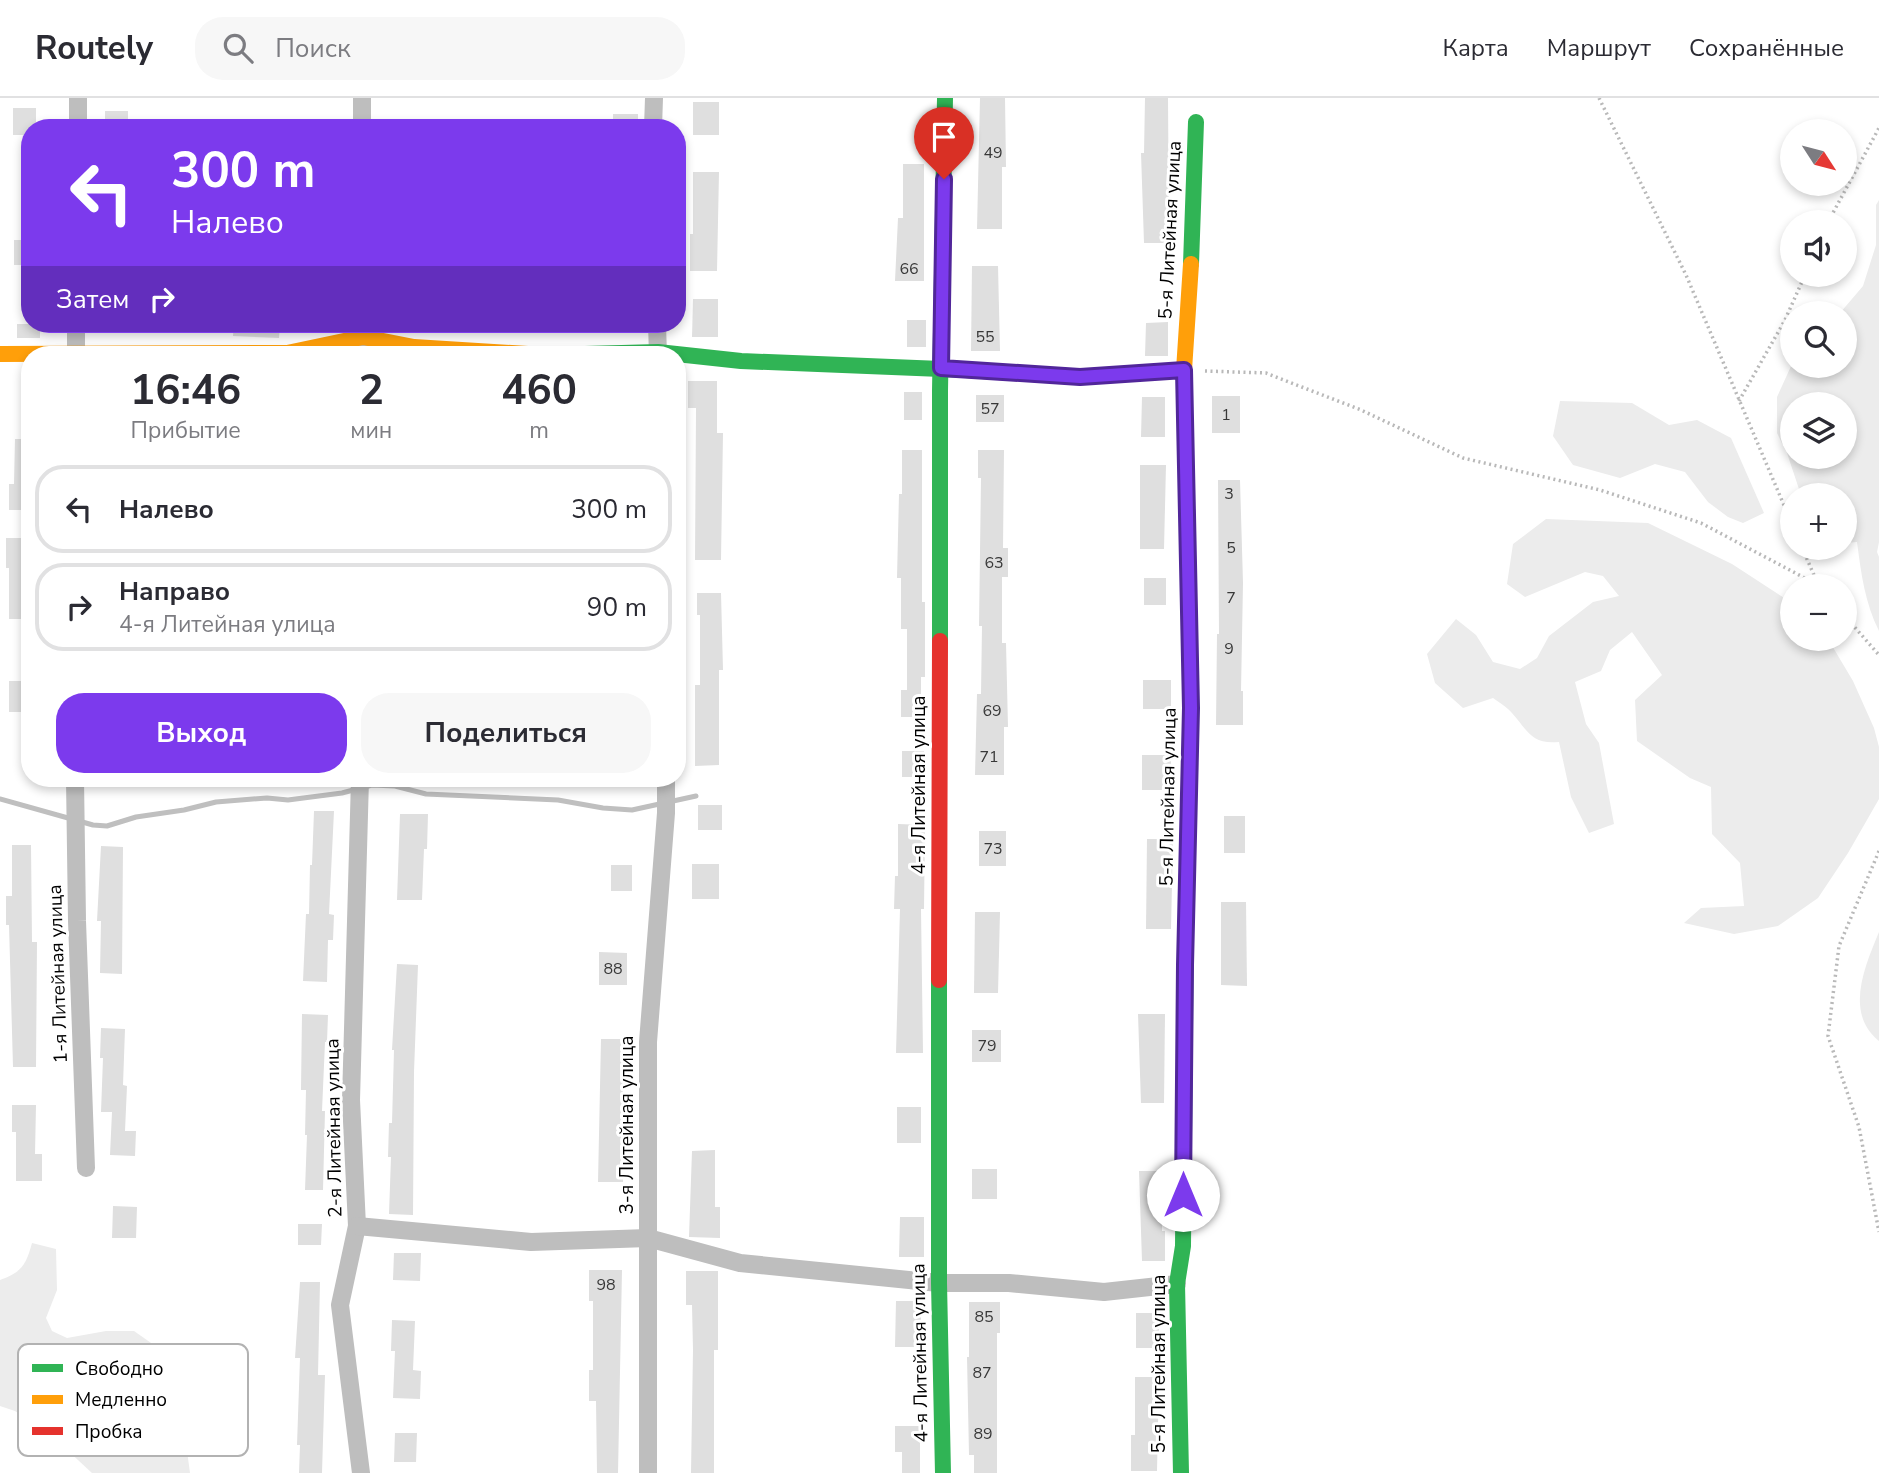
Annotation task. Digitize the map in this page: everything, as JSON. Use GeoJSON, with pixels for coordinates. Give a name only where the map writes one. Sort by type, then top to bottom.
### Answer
{"type":"FeatureCollection","features":[{"type":"Feature","properties":{"kind":"street"},"geometry":{"type":"LineString","coordinates":[[78,98],[78,119]]}},
{"type":"Feature","properties":{"kind":"street"},"geometry":{"type":"LineString","coordinates":[[362,98],[362,119]]}},
{"type":"Feature","properties":{"kind":"street"},"geometry":{"type":"LineString","coordinates":[[653,98],[653,119]]}},
{"type":"Feature","properties":{"kind":"street","name":"4-я Литейная улица"},"geometry":{"type":"LineString","coordinates":[[943,1473],[939,1283],[941,368],[945,98]]}},
{"type":"Feature","properties":{"kind":"street","name":"5-я Литейная улица"},"geometry":{"type":"LineString","coordinates":[[1181,1473],[1177,1284],[1183,1246],[1185,951],[1191,708],[1184,370],[1196,122]]}},
{"type":"Feature","properties":{"kind":"street"},"geometry":{"type":"LineString","coordinates":[[310,346],[353,333]]}},
{"type":"Feature","properties":{"kind":"street"},"geometry":{"type":"LineString","coordinates":[[372,333],[411,346]]}},
{"type":"Feature","properties":{"kind":"street"},"geometry":{"type":"LineString","coordinates":[[0,354],[21,354]]}},
{"type":"Feature","properties":{"kind":"street"},"geometry":{"type":"LineString","coordinates":[[686,356],[1080,377],[1184,370]]}},
{"type":"Feature","properties":{"kind":"street","name":"1-я Литейная улица"},"geometry":{"type":"LineString","coordinates":[[75,787],[86,1168]]}},
{"type":"Feature","properties":{"kind":"street","name":"2-я Литейная улица"},"geometry":{"type":"LineString","coordinates":[[360,787],[351,1100],[357,1226],[340,1305],[362,1473]]}},
{"type":"Feature","properties":{"kind":"street","name":"3-я Литейная улица"},"geometry":{"type":"LineString","coordinates":[[648,1473],[648,1042],[666,787]]}},
{"type":"Feature","properties":{"kind":"street"},"geometry":{"type":"LineString","coordinates":[[357,1226],[531,1241],[648,1238],[740,1263],[939,1283],[1009,1283],[1104,1292],[1177,1284]]}},
{"type":"Feature","properties":{"kind":"path"},"geometry":{"type":"LineString","coordinates":[[1599,98],[1686,275],[1780,496]]}},
{"type":"Feature","properties":{"kind":"path"},"geometry":{"type":"LineString","coordinates":[[1835,210],[1879,128]]}},
{"type":"Feature","properties":{"kind":"path"},"geometry":{"type":"LineString","coordinates":[[1739,401],[1785,320],[1800,287]]}},
{"type":"Feature","properties":{"kind":"path"},"geometry":{"type":"LineString","coordinates":[[1184,370],[1266,373],[1361,410],[1463,458],[1600,490],[1701,523],[1797,574]]}},
{"type":"Feature","properties":{"kind":"path"},"geometry":{"type":"LineString","coordinates":[[1857,630],[1879,655]]}},
{"type":"Feature","properties":{"kind":"path"},"geometry":{"type":"LineString","coordinates":[[1879,850],[1839,946],[1828,1036],[1859,1127],[1879,1232]]}},
{"type":"Feature","properties":{"kind":"shaded area"},"geometry":{"type":"Polygon","coordinates":[[[1879,200],[1879,631],[1862,576],[1857,542],[1857,483],[1797,483],[1792,469],[1857,469],[1857,392],[1780,392],[1780,439],[1777,433],[1777,397],[1786,378],[1857,378],[1857,301],[1850,301],[1863,286],[1876,245],[1876,205],[1879,200]]]}},
{"type":"Feature","properties":{"kind":"shaded area"},"geometry":{"type":"Polygon","coordinates":[[[1560,401],[1632,403],[1669,425],[1697,420],[1731,438],[1764,513],[1743,523],[1728,517],[1708,502],[1685,472],[1655,464],[1620,478],[1573,465],[1553,436],[1560,401]]]}},
{"type":"Feature","properties":{"kind":"shaded area"},"geometry":{"type":"Polygon","coordinates":[[[1546,519],[1648,523],[1732,564],[1780,595],[1780,651],[1835,651],[1853,681],[1874,728],[1879,747],[1879,799],[1818,898],[1778,926],[1734,934],[1684,923],[1701,908],[1744,906],[1740,863],[1712,834],[1711,787],[1690,778],[1637,741],[1635,700],[1662,675],[1632,632],[1610,650],[1601,671],[1575,682],[1586,724],[1599,743],[1614,824],[1589,833],[1571,797],[1559,742],[1534,738],[1508,709],[1493,698],[1463,708],[1435,683],[1427,654],[1456,619],[1476,635],[1493,662],[1520,669],[1537,658],[1549,636],[1593,602],[1619,596],[1603,576],[1585,572],[1525,597],[1507,584],[1513,544],[1546,519]]]}},
{"type":"Feature","properties":{"kind":"shaded area"},"geometry":{"type":"Polygon","coordinates":[[[1879,932],[1879,1041],[1868,1030],[1860,1003],[1868,959],[1879,932]]]}},
{"type":"Feature","properties":{"kind":"shaded area"},"geometry":{"type":"Polygon","coordinates":[[[32,1243],[56,1249],[57,1290],[46,1318],[52,1331],[67,1338],[106,1331],[134,1331],[153,1344],[18,1344],[18,1413],[0,1406],[0,1280],[22,1267],[32,1243]]]}},
{"type":"Feature","properties":{"kind":"shaded area"},"geometry":{"type":"Polygon","coordinates":[[[74,1456],[188,1456],[190,1473],[92,1473],[74,1456]]]}},
{"type":"Feature","properties":{"kind":"building"},"geometry":{"type":"Polygon","coordinates":[[[980,98],[1005,98],[1006,167],[1002,167],[1002,229],[977,229],[980,98]]]}},
{"type":"Feature","properties":{"kind":"building"},"geometry":{"type":"Polygon","coordinates":[[[1145,98],[1168,98],[1169,243],[1144,243],[1141,153],[1144,153],[1145,98]]]}},
{"type":"Feature","properties":{"kind":"building"},"geometry":{"type":"Polygon","coordinates":[[[693,102],[719,102],[719,135],[693,135],[693,102]]]}},
{"type":"Feature","properties":{"kind":"building"},"geometry":{"type":"Polygon","coordinates":[[[13,108],[36,108],[36,119],[21,119],[21,135],[13,135],[13,108]]]}},
{"type":"Feature","properties":{"kind":"building"},"geometry":{"type":"Polygon","coordinates":[[[105,111],[128,111],[128,119],[105,119],[105,111]]]}},
{"type":"Feature","properties":{"kind":"building"},"geometry":{"type":"Polygon","coordinates":[[[613,114],[638,114],[638,119],[613,119],[613,114]]]}},
{"type":"Feature","properties":{"kind":"building"},"geometry":{"type":"Polygon","coordinates":[[[903,164],[924,164],[924,281],[895,281],[898,218],[903,218],[903,164]]]}},
{"type":"Feature","properties":{"kind":"building"},"geometry":{"type":"Polygon","coordinates":[[[693,172],[719,172],[717,271],[690,271],[693,172]]]}},
{"type":"Feature","properties":{"kind":"building"},"geometry":{"type":"Polygon","coordinates":[[[14,240],[21,240],[21,265],[14,265],[14,240]]]}},
{"type":"Feature","properties":{"kind":"building"},"geometry":{"type":"Polygon","coordinates":[[[972,266],[998,266],[1000,351],[971,351],[972,266]]]}},
{"type":"Feature","properties":{"kind":"building"},"geometry":{"type":"Polygon","coordinates":[[[693,299],[718,299],[718,337],[692,337],[693,299]]]}},
{"type":"Feature","properties":{"kind":"building"},"geometry":{"type":"Polygon","coordinates":[[[907,320],[926,320],[926,347],[907,347],[907,320]]]}},
{"type":"Feature","properties":{"kind":"building"},"geometry":{"type":"Polygon","coordinates":[[[1168,322],[1168,356],[1145,356],[1146,323],[1168,322]]]}},
{"type":"Feature","properties":{"kind":"building"},"geometry":{"type":"Polygon","coordinates":[[[17,324],[21,324],[21,333],[40,333],[40,338],[17,338],[17,324]]]}},
{"type":"Feature","properties":{"kind":"building"},"geometry":{"type":"Polygon","coordinates":[[[233,333],[279,333],[279,338],[233,336],[233,333]]]}},
{"type":"Feature","properties":{"kind":"building"},"geometry":{"type":"Polygon","coordinates":[[[688,381],[717,381],[717,433],[723,433],[721,560],[695,560],[696,408],[688,408],[688,381]]]}},
{"type":"Feature","properties":{"kind":"building"},"geometry":{"type":"Polygon","coordinates":[[[904,392],[922,392],[922,420],[904,420],[904,392]]]}},
{"type":"Feature","properties":{"kind":"building"},"geometry":{"type":"Polygon","coordinates":[[[976,395],[1004,395],[1004,422],[976,422],[976,395]]]}},
{"type":"Feature","properties":{"kind":"building"},"geometry":{"type":"Polygon","coordinates":[[[1212,396],[1240,396],[1240,433],[1212,433],[1212,396]]]}},
{"type":"Feature","properties":{"kind":"building"},"geometry":{"type":"Polygon","coordinates":[[[1142,397],[1165,397],[1165,437],[1141,437],[1142,397]]]}},
{"type":"Feature","properties":{"kind":"building"},"geometry":{"type":"Polygon","coordinates":[[[15,439],[21,439],[21,510],[9,510],[9,484],[14,484],[15,439]]]}},
{"type":"Feature","properties":{"kind":"building"},"geometry":{"type":"Polygon","coordinates":[[[902,450],[922,450],[925,677],[921,677],[921,717],[901,717],[901,690],[907,690],[907,629],[901,629],[901,578],[897,578],[902,450]]]}},
{"type":"Feature","properties":{"kind":"building"},"geometry":{"type":"Polygon","coordinates":[[[978,450],[1004,450],[1003,548],[1008,548],[1008,577],[1002,577],[1002,643],[1006,643],[1008,727],[1004,727],[1004,775],[975,775],[977,694],[981,694],[982,626],[979,626],[981,478],[978,478],[978,450]]]}},
{"type":"Feature","properties":{"kind":"building"},"geometry":{"type":"Polygon","coordinates":[[[1140,465],[1166,465],[1164,549],[1140,549],[1140,465]]]}},
{"type":"Feature","properties":{"kind":"building"},"geometry":{"type":"Polygon","coordinates":[[[1218,480],[1240,480],[1243,725],[1216,725],[1219,634],[1218,480]]]}},
{"type":"Feature","properties":{"kind":"building"},"geometry":{"type":"Polygon","coordinates":[[[6,538],[21,538],[21,619],[9,619],[9,568],[6,568],[6,538]]]}},
{"type":"Feature","properties":{"kind":"building"},"geometry":{"type":"Polygon","coordinates":[[[1144,578],[1166,578],[1166,605],[1144,605],[1144,578]]]}},
{"type":"Feature","properties":{"kind":"building"},"geometry":{"type":"Polygon","coordinates":[[[697,593],[721,593],[723,670],[719,670],[719,765],[695,766],[695,685],[700,685],[700,615],[697,615],[697,593]]]}},
{"type":"Feature","properties":{"kind":"building"},"geometry":{"type":"Polygon","coordinates":[[[1143,680],[1171,680],[1171,709],[1143,709],[1143,680]]]}},
{"type":"Feature","properties":{"kind":"building"},"geometry":{"type":"Polygon","coordinates":[[[9,681],[21,681],[21,712],[9,712],[9,681]]]}},
{"type":"Feature","properties":{"kind":"building"},"geometry":{"type":"Polygon","coordinates":[[[902,751],[924,751],[924,777],[902,777],[902,751]]]}},
{"type":"Feature","properties":{"kind":"building"},"geometry":{"type":"Polygon","coordinates":[[[1142,755],[1171,755],[1171,790],[1142,790],[1142,755]]]}},
{"type":"Feature","properties":{"kind":"building"},"geometry":{"type":"Polygon","coordinates":[[[698,805],[722,805],[722,830],[698,830],[698,805]]]}},
{"type":"Feature","properties":{"kind":"building"},"geometry":{"type":"Polygon","coordinates":[[[314,811],[334,811],[329,914],[334,915],[333,940],[328,940],[327,982],[303,981],[314,811]]]}},
{"type":"Feature","properties":{"kind":"building"},"geometry":{"type":"Polygon","coordinates":[[[400,814],[428,814],[422,900],[397,900],[400,814]]]}},
{"type":"Feature","properties":{"kind":"building"},"geometry":{"type":"Polygon","coordinates":[[[1224,816],[1245,816],[1245,853],[1224,853],[1224,816]]]}},
{"type":"Feature","properties":{"kind":"building"},"geometry":{"type":"Polygon","coordinates":[[[898,824],[925,825],[924,909],[921,909],[923,1053],[896,1053],[900,909],[894,909],[895,876],[898,876],[898,824]]]}},
{"type":"Feature","properties":{"kind":"building"},"geometry":{"type":"Polygon","coordinates":[[[979,831],[1006,831],[1006,866],[979,866],[979,831]]]}},
{"type":"Feature","properties":{"kind":"building"},"geometry":{"type":"Polygon","coordinates":[[[1147,839],[1173,839],[1171,929],[1146,929],[1147,839]]]}},
{"type":"Feature","properties":{"kind":"building"},"geometry":{"type":"Polygon","coordinates":[[[12,845],[31,845],[32,942],[37,942],[36,1067],[13,1067],[9,925],[6,925],[6,896],[12,896],[12,845]]]}},
{"type":"Feature","properties":{"kind":"building"},"geometry":{"type":"Polygon","coordinates":[[[101,846],[123,847],[122,974],[100,973],[101,921],[97,921],[101,846]]]}},
{"type":"Feature","properties":{"kind":"building"},"geometry":{"type":"Polygon","coordinates":[[[692,864],[719,864],[719,899],[692,899],[692,864]]]}},
{"type":"Feature","properties":{"kind":"building"},"geometry":{"type":"Polygon","coordinates":[[[611,865],[632,865],[632,891],[611,891],[611,865]]]}},
{"type":"Feature","properties":{"kind":"building"},"geometry":{"type":"Polygon","coordinates":[[[1221,902],[1246,902],[1247,986],[1221,985],[1221,902]]]}},
{"type":"Feature","properties":{"kind":"building"},"geometry":{"type":"Polygon","coordinates":[[[975,912],[1000,912],[998,993],[974,993],[975,912]]]}},
{"type":"Feature","properties":{"kind":"building"},"geometry":{"type":"Polygon","coordinates":[[[599,952],[627,953],[627,985],[599,985],[599,952]]]}},
{"type":"Feature","properties":{"kind":"building"},"geometry":{"type":"Polygon","coordinates":[[[397,964],[418,965],[413,1215],[389,1214],[389,1123],[392,1123],[392,1050],[397,964]]]}},
{"type":"Feature","properties":{"kind":"building"},"geometry":{"type":"Polygon","coordinates":[[[302,1014],[328,1015],[322,1111],[325,1111],[323,1190],[305,1190],[307,1135],[306,1090],[301,1090],[302,1014]]]}},
{"type":"Feature","properties":{"kind":"building"},"geometry":{"type":"Polygon","coordinates":[[[1138,1014],[1165,1014],[1164,1103],[1141,1103],[1138,1014]]]}},
{"type":"Feature","properties":{"kind":"building"},"geometry":{"type":"Polygon","coordinates":[[[101,1028],[125,1029],[125,1131],[136,1131],[135,1156],[110,1155],[112,1112],[101,1112],[101,1028]]]}},
{"type":"Feature","properties":{"kind":"building"},"geometry":{"type":"Polygon","coordinates":[[[972,1030],[1001,1030],[1001,1062],[972,1062],[972,1030]]]}},
{"type":"Feature","properties":{"kind":"building"},"geometry":{"type":"Polygon","coordinates":[[[601,1039],[625,1039],[623,1182],[598,1182],[601,1039]]]}},
{"type":"Feature","properties":{"kind":"building"},"geometry":{"type":"Polygon","coordinates":[[[12,1105],[36,1105],[35,1154],[42,1154],[42,1181],[16,1181],[16,1132],[12,1132],[12,1105]]]}},
{"type":"Feature","properties":{"kind":"building"},"geometry":{"type":"Polygon","coordinates":[[[897,1107],[921,1107],[921,1143],[897,1143],[897,1107]]]}},
{"type":"Feature","properties":{"kind":"building"},"geometry":{"type":"Polygon","coordinates":[[[715,1150],[715,1207],[720,1207],[720,1238],[689,1237],[692,1151],[715,1150]]]}},
{"type":"Feature","properties":{"kind":"building"},"geometry":{"type":"Polygon","coordinates":[[[972,1169],[997,1169],[997,1199],[972,1199],[972,1169]]]}},
{"type":"Feature","properties":{"kind":"building"},"geometry":{"type":"Polygon","coordinates":[[[1139,1171],[1162,1171],[1165,1261],[1142,1261],[1139,1171]]]}},
{"type":"Feature","properties":{"kind":"building"},"geometry":{"type":"Polygon","coordinates":[[[113,1206],[137,1207],[136,1238],[112,1238],[113,1206]]]}},
{"type":"Feature","properties":{"kind":"building"},"geometry":{"type":"Polygon","coordinates":[[[900,1217],[924,1217],[924,1257],[899,1257],[900,1217]]]}},
{"type":"Feature","properties":{"kind":"building"},"geometry":{"type":"Polygon","coordinates":[[[298,1224],[322,1224],[321,1245],[298,1245],[298,1224]]]}},
{"type":"Feature","properties":{"kind":"building"},"geometry":{"type":"Polygon","coordinates":[[[394,1253],[421,1253],[420,1281],[393,1280],[394,1253]]]}},
{"type":"Feature","properties":{"kind":"building"},"geometry":{"type":"Polygon","coordinates":[[[589,1270],[622,1270],[618,1473],[597,1473],[596,1401],[589,1401],[589,1370],[593,1370],[593,1301],[589,1301],[589,1270]]]}},
{"type":"Feature","properties":{"kind":"building"},"geometry":{"type":"Polygon","coordinates":[[[686,1271],[718,1271],[718,1350],[714,1350],[714,1473],[691,1473],[692,1305],[686,1305],[686,1271]]]}},
{"type":"Feature","properties":{"kind":"building"},"geometry":{"type":"Polygon","coordinates":[[[300,1282],[320,1282],[318,1375],[325,1375],[322,1473],[299,1473],[300,1445],[297,1445],[300,1358],[295,1358],[300,1282]]]}},
{"type":"Feature","properties":{"kind":"building"},"geometry":{"type":"Polygon","coordinates":[[[896,1301],[921,1301],[921,1347],[895,1347],[896,1301]]]}},
{"type":"Feature","properties":{"kind":"building"},"geometry":{"type":"Polygon","coordinates":[[[969,1302],[1000,1302],[1000,1333],[997,1333],[997,1473],[974,1473],[974,1455],[969,1455],[969,1302]]]}},
{"type":"Feature","properties":{"kind":"building"},"geometry":{"type":"Polygon","coordinates":[[[1136,1313],[1159,1313],[1159,1348],[1136,1348],[1136,1313]]]}},
{"type":"Feature","properties":{"kind":"building"},"geometry":{"type":"Polygon","coordinates":[[[392,1320],[415,1321],[413,1370],[421,1371],[420,1399],[393,1398],[395,1351],[391,1351],[392,1320]]]}},
{"type":"Feature","properties":{"kind":"building"},"geometry":{"type":"Polygon","coordinates":[[[1135,1377],[1159,1377],[1157,1471],[1131,1471],[1131,1435],[1135,1435],[1135,1377]]]}},
{"type":"Feature","properties":{"kind":"building"},"geometry":{"type":"Polygon","coordinates":[[[895,1426],[920,1426],[920,1473],[902,1473],[902,1452],[895,1452],[895,1426]]]}},
{"type":"Feature","properties":{"kind":"building"},"geometry":{"type":"Polygon","coordinates":[[[395,1433],[417,1433],[416,1462],[394,1462],[395,1433]]]}},
{"type":"Feature","properties":{"kind":"waterway"},"geometry":{"type":"LineString","coordinates":[[0,799],[93,825],[107,826],[136,817],[216,802],[267,798],[288,800],[342,793],[364,787]]}},
{"type":"Feature","properties":{"kind":"waterway"},"geometry":{"type":"LineString","coordinates":[[399,787],[426,794],[558,800],[632,810],[696,796]]}},
{"type":"Feature","properties":{"kind":"traffic: fast"},"geometry":{"type":"LineString","coordinates":[[940,641],[940,391],[945,98]]}},
{"type":"Feature","properties":{"kind":"traffic: fast"},"geometry":{"type":"LineString","coordinates":[[1191,264],[1196,122]]}},
{"type":"Feature","properties":{"kind":"traffic: fast"},"geometry":{"type":"LineString","coordinates":[[686,355],[741,361],[966,370]]}},
{"type":"Feature","properties":{"kind":"traffic: fast"},"geometry":{"type":"LineString","coordinates":[[1181,1473],[1177,1284],[1183,1246],[1186,914]]}},
{"type":"Feature","properties":{"kind":"traffic: fast"},"geometry":{"type":"LineString","coordinates":[[939,980],[939,1283],[943,1473]]}},
{"type":"Feature","properties":{"kind":"traffic: slow"},"geometry":{"type":"LineString","coordinates":[[1188,555],[1184,370],[1191,264]]}},
{"type":"Feature","properties":{"kind":"traffic: slow"},"geometry":{"type":"LineString","coordinates":[[320,346],[363,337],[409,346]]}},
{"type":"Feature","properties":{"kind":"traffic: slow"},"geometry":{"type":"LineString","coordinates":[[0,354],[21,354]]}},
{"type":"Feature","properties":{"kind":"traffic: jam"},"geometry":{"type":"LineString","coordinates":[[966,370],[1080,377],[1184,370]]}},
{"type":"Feature","properties":{"kind":"traffic: jam"},"geometry":{"type":"LineString","coordinates":[[1186,914],[1191,708],[1188,555]]}},
{"type":"Feature","properties":{"kind":"traffic: jam"},"geometry":{"type":"LineString","coordinates":[[939,980],[940,641]]}},
{"type":"Feature","properties":{"kind":"route"},"geometry":{"type":"LineString","coordinates":[[944,179],[941,368],[1080,377],[1184,370],[1191,708],[1183,1195]]}}]}
